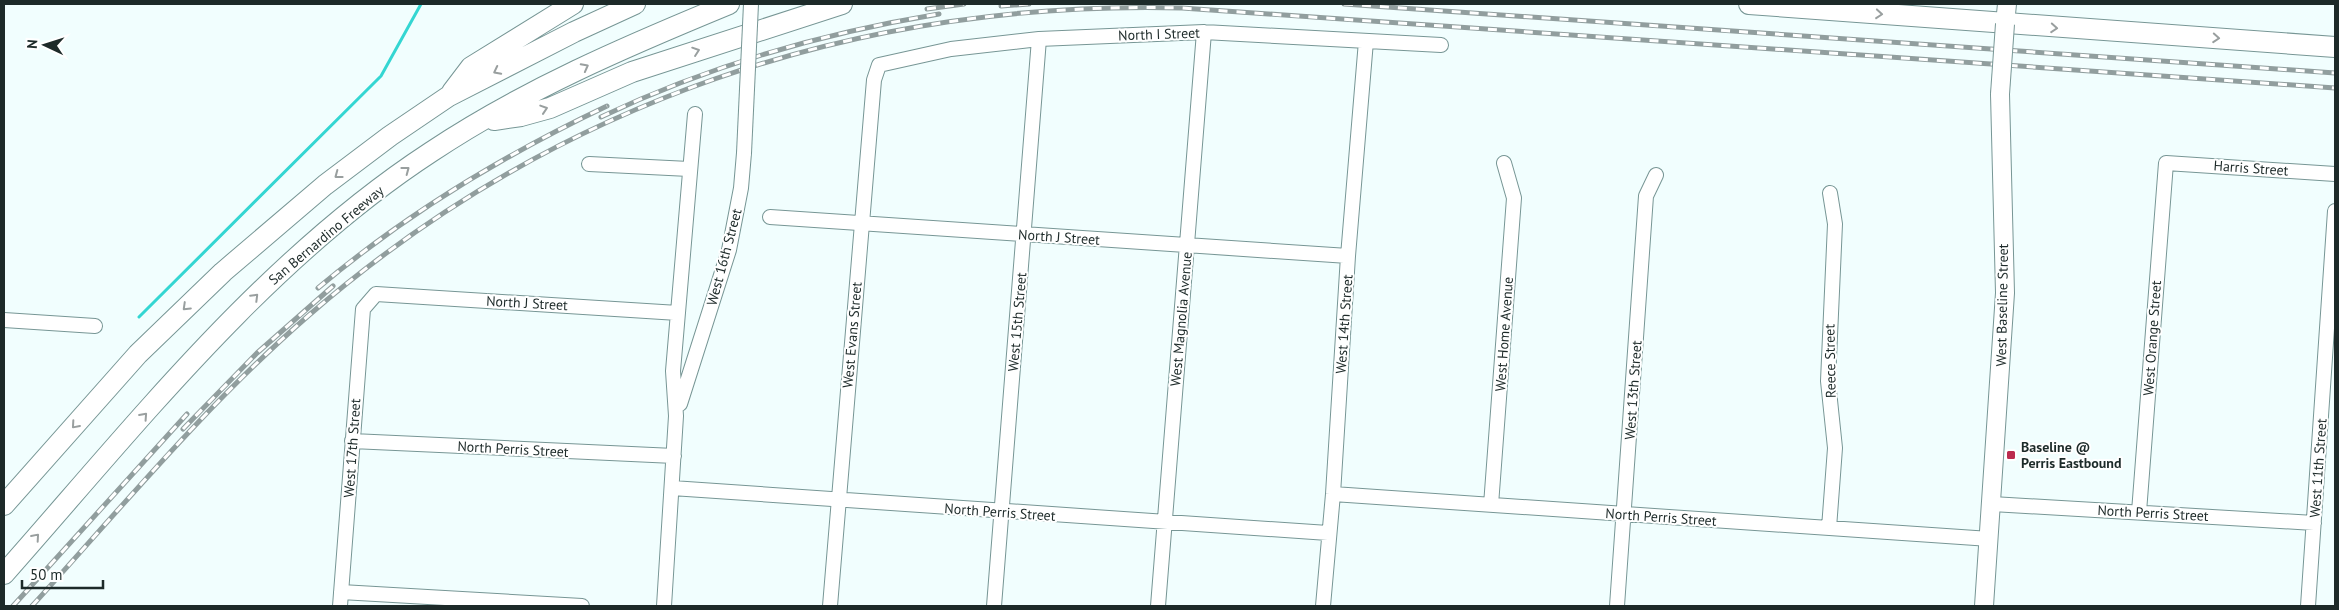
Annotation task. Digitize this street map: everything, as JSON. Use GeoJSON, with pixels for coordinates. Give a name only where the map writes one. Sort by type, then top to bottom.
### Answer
{"type":"FeatureCollection","features":[{"type":"Feature","properties":{"kind":"highway"},"geometry":{"type":"LineString","coordinates":[[449,96],[470,67],[573,4]]}},
{"type":"Feature","properties":{"kind":"highway"},"geometry":{"type":"LineString","coordinates":[[4,505],[138,354],[223,272],[325,185],[390,136],[449,96],[574,32],[635,4]]}},
{"type":"Feature","properties":{"kind":"highway","name":"San Bernardino Freeway"},"geometry":{"type":"LineString","coordinates":[[4,574],[195,358],[271,280],[356,207],[430,152],[480,122],[611,53],[730,4]]}},
{"type":"Feature","properties":{"kind":"highway"},"geometry":{"type":"LineString","coordinates":[[480,122],[521,116],[550,108],[632,72],[842,4]]}},
{"type":"Feature","properties":{"kind":"highway"},"geometry":{"type":"LineString","coordinates":[[1749,4],[2335,47]]}},
{"type":"Feature","properties":{"kind":"main road","name":"West Baseline Street"},"geometry":{"type":"LineString","coordinates":[[1984,606],[1990,539],[2005,293],[2000,94],[2007,4]]}},
{"type":"Feature","properties":{"kind":"street","name":"West 16th Street"},"geometry":{"type":"LineString","coordinates":[[676,416],[694,354],[729,250],[740,197],[751,4]]}},
{"type":"Feature","properties":{"kind":"street","name":"North I Street"},"geometry":{"type":"LineString","coordinates":[[878,65],[950,49],[1039,39],[1204,32],[1440,45]]}},
{"type":"Feature","properties":{"kind":"street","name":"West Magnolia Avenue"},"geometry":{"type":"LineString","coordinates":[[1158,606],[1204,32]]}},
{"type":"Feature","properties":{"kind":"street","name":"West 15th Street"},"geometry":{"type":"LineString","coordinates":[[994,606],[1039,39]]}},
{"type":"Feature","properties":{"kind":"street","name":"West 14th Street"},"geometry":{"type":"LineString","coordinates":[[1323,606],[1333,494],[1348,256],[1366,41]]}},
{"type":"Feature","properties":{"kind":"street","name":"West Evans Street"},"geometry":{"type":"LineString","coordinates":[[830,606],[861,223],[874,80],[878,65]]}},
{"type":"Feature","properties":{"kind":"street","name":"West 16th Street"},"geometry":{"type":"LineString","coordinates":[[664,606],[676,416],[673,371],[694,114]]}},
{"type":"Feature","properties":{"kind":"street","name":"West Home Avenue"},"geometry":{"type":"LineString","coordinates":[[1491,505],[1514,198],[1504,163]]}},
{"type":"Feature","properties":{"kind":"street","name":"Harris Street"},"geometry":{"type":"LineString","coordinates":[[2166,163],[2335,174]]}},
{"type":"Feature","properties":{"kind":"street","name":"West Orange Street"},"geometry":{"type":"LineString","coordinates":[[2139,512],[2166,163]]}},
{"type":"Feature","properties":{"kind":"street"},"geometry":{"type":"LineString","coordinates":[[590,164],[689,170]]}},
{"type":"Feature","properties":{"kind":"street","name":"West 13th Street"},"geometry":{"type":"LineString","coordinates":[[1617,606],[1646,196],[1656,175]]}},
{"type":"Feature","properties":{"kind":"street","name":"Reece Street"},"geometry":{"type":"LineString","coordinates":[[1829,528],[1835,448],[1828,381],[1835,224],[1830,193]]}},
{"type":"Feature","properties":{"kind":"street","name":"West 11th Street"},"geometry":{"type":"LineString","coordinates":[[2308,606],[2314,523],[2328,435],[2335,211]]}},
{"type":"Feature","properties":{"kind":"street","name":"North J Street"},"geometry":{"type":"LineString","coordinates":[[770,217],[1348,256]]}},
{"type":"Feature","properties":{"kind":"street","name":"North J Street"},"geometry":{"type":"LineString","coordinates":[[376,294],[678,313]]}},
{"type":"Feature","properties":{"kind":"street","name":"West 17th Street"},"geometry":{"type":"LineString","coordinates":[[340,606],[362,309],[376,294]]}},
{"type":"Feature","properties":{"kind":"street"},"geometry":{"type":"LineString","coordinates":[[4,320],[95,326]]}},
{"type":"Feature","properties":{"kind":"street","name":"North Perris Street"},"geometry":{"type":"LineString","coordinates":[[352,441],[674,456]]}},
{"type":"Feature","properties":{"kind":"street","name":"North Perris Street"},"geometry":{"type":"LineString","coordinates":[[672,488],[1328,534]]}},
{"type":"Feature","properties":{"kind":"street","name":"North Perris Street"},"geometry":{"type":"LineString","coordinates":[[1333,494],[1990,539]]}},
{"type":"Feature","properties":{"kind":"street","name":"North Perris Street"},"geometry":{"type":"LineString","coordinates":[[1992,504],[2314,523]]}},
{"type":"Feature","properties":{"kind":"street"},"geometry":{"type":"LineString","coordinates":[[341,592],[582,606]]}},
{"type":"Feature","properties":{"kind":"waterway"},"geometry":{"type":"LineString","coordinates":[[139,317],[381,76],[421,4]]}},
{"type":"Feature","properties":{"kind":"railway"},"geometry":{"type":"LineString","coordinates":[[927,9],[964,4]]}},
{"type":"Feature","properties":{"kind":"railway"},"geometry":{"type":"LineString","coordinates":[[1001,6],[1029,4]]}},
{"type":"Feature","properties":{"kind":"railway"},"geometry":{"type":"LineString","coordinates":[[1344,4],[2335,73]]}},
{"type":"Feature","properties":{"kind":"railway"},"geometry":{"type":"LineString","coordinates":[[32,606],[166,457],[235,385],[308,316],[403,241],[503,176],[607,122],[715,79],[828,46],[943,23],[1061,10],[1182,8],[2335,88]]}},
{"type":"Feature","properties":{"kind":"railway"},"geometry":{"type":"LineString","coordinates":[[601,117],[683,82],[767,53],[852,31],[939,14]]}},
{"type":"Feature","properties":{"kind":"railway"},"geometry":{"type":"LineString","coordinates":[[318,288],[386,235],[457,188],[531,145],[607,106]]}},
{"type":"Feature","properties":{"kind":"railway"},"geometry":{"type":"LineString","coordinates":[[183,429],[257,353],[333,286]]}},
{"type":"Feature","properties":{"kind":"railway"},"geometry":{"type":"LineString","coordinates":[[13,606],[187,414]]}},
{"type":"Feature","properties":{"kind":"place","name":"Baseline @ Perris Eastbound"},"geometry":{"type":"Point","coordinates":[2011,455]}}]}
